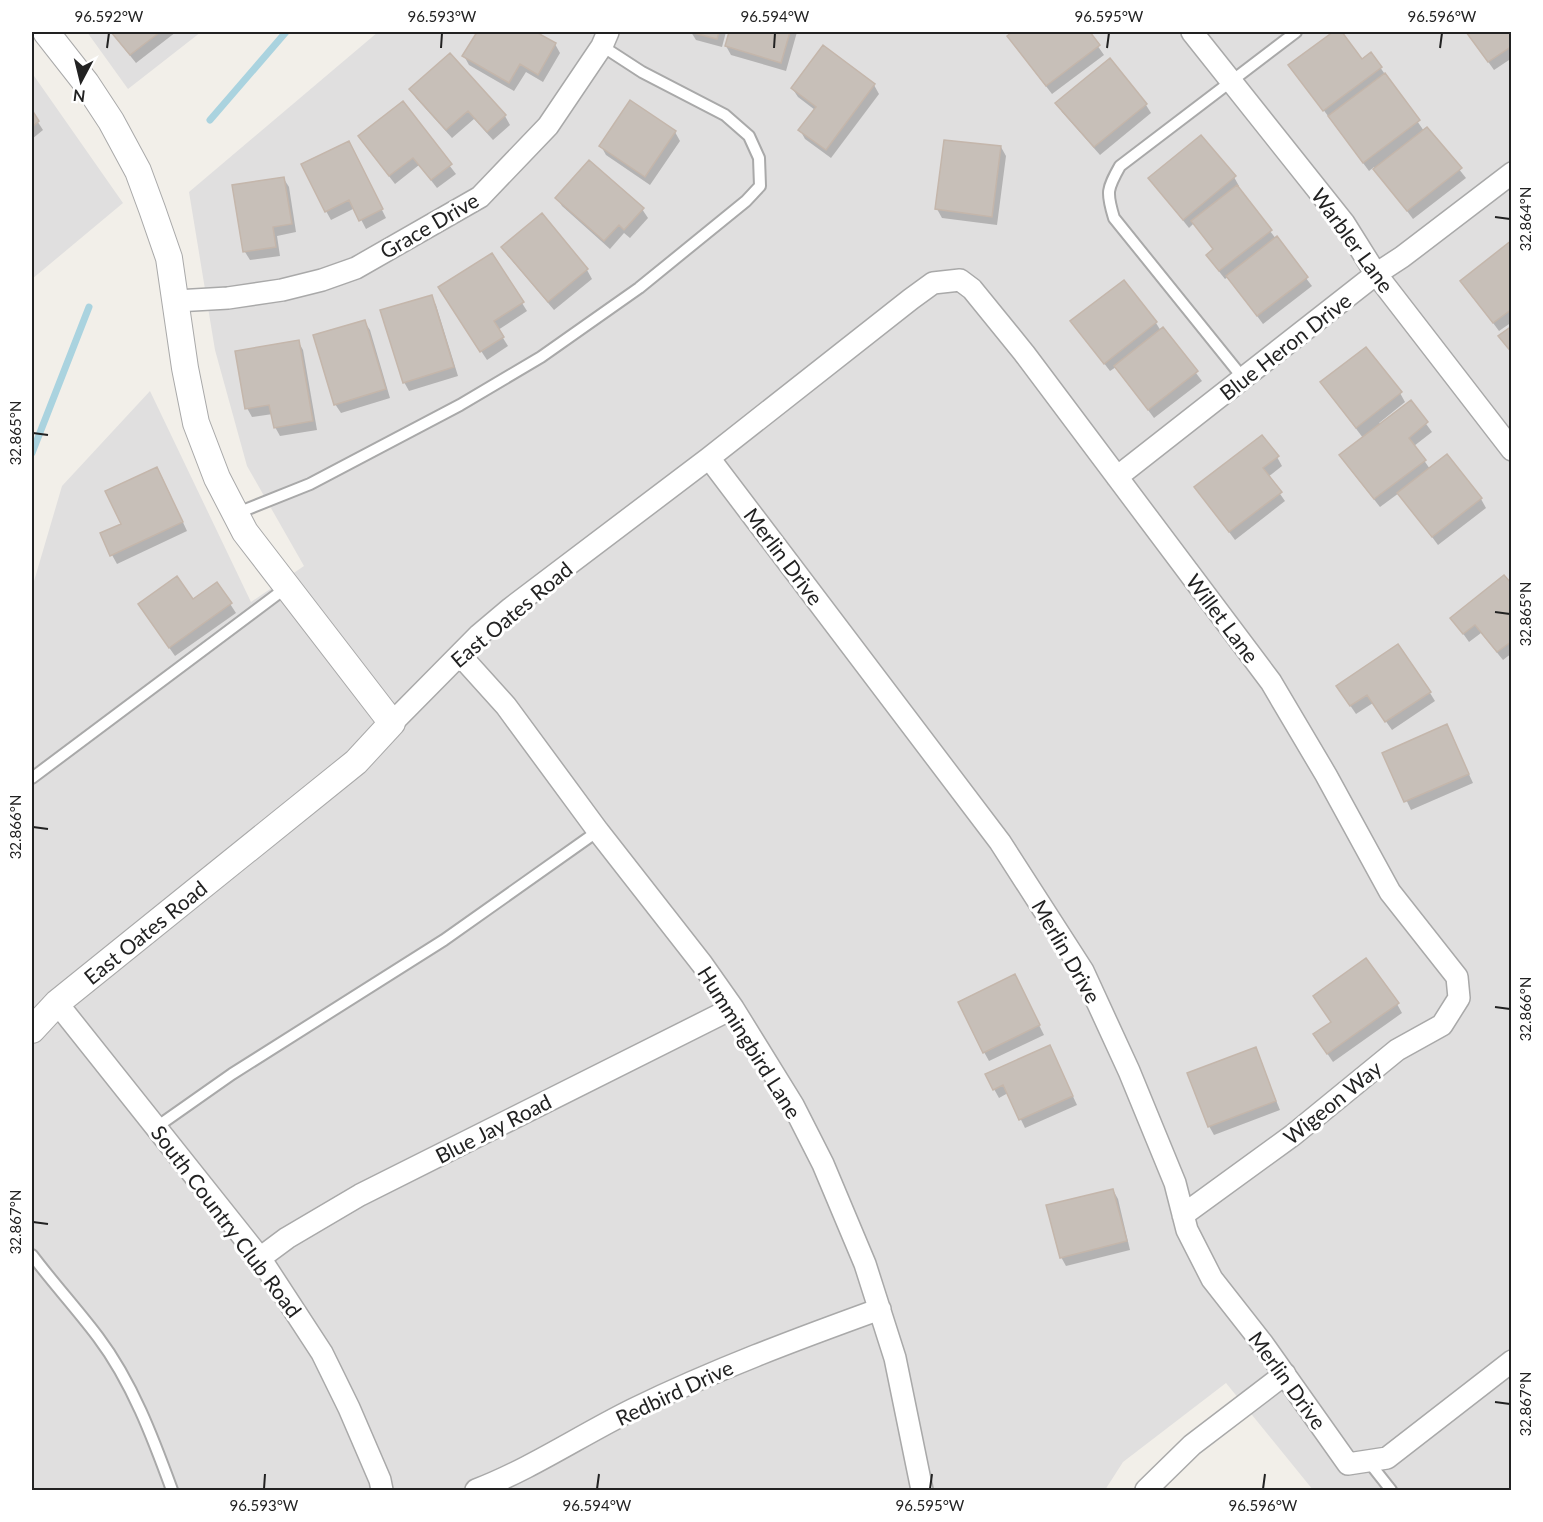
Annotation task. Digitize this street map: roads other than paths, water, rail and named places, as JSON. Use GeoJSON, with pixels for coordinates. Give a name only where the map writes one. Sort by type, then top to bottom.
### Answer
{"type":"FeatureCollection","features":[{"type":"Feature","properties":{"kind":"street"},"geometry":{"type":"LineString","coordinates":[[46,32],[86,83],[111,121],[138,171],[169,258],[185,368],[196,423],[217,478],[235,514],[245,532],[392,723]]}},
{"type":"Feature","properties":{"kind":"street","name":"Warbler Lane"},"geometry":{"type":"LineString","coordinates":[[1192,32],[1344,223],[1376,274],[1512,450]]}},
{"type":"Feature","properties":{"kind":"street","name":"Grace Drive"},"geometry":{"type":"LineString","coordinates":[[176,301],[282,290],[322,280],[356,268],[480,198],[548,126],[605,39]]}},
{"type":"Feature","properties":{"kind":"street","name":"Blue Heron Drive"},"geometry":{"type":"LineString","coordinates":[[1117,477],[1376,274],[1402,257],[1512,173]]}},
{"type":"Feature","properties":{"kind":"street","name":"East Oates Road"},"geometry":{"type":"LineString","coordinates":[[32,1030],[57,1003],[356,762],[479,635],[511,608],[709,458],[911,298],[933,284],[960,280]]}},
{"type":"Feature","properties":{"kind":"street","name":"Willet Lane"},"geometry":{"type":"LineString","coordinates":[[960,280],[972,290],[996,318],[1271,682],[1326,775],[1390,892],[1457,977]]}},
{"type":"Feature","properties":{"kind":"street","name":"Merlin Drive"},"geometry":{"type":"LineString","coordinates":[[709,458],[1000,842],[1083,971],[1134,1082],[1175,1183],[1187,1230],[1212,1279],[1285,1374],[1348,1464],[1368,1461]]}},
{"type":"Feature","properties":{"kind":"street","name":"Hummingbird Lane"},"geometry":{"type":"LineString","coordinates":[[460,654],[506,706],[598,831],[702,964],[733,1008],[793,1106],[822,1164],[866,1264],[895,1358],[922,1491]]}},
{"type":"Feature","properties":{"kind":"street","name":"Wigeon Way"},"geometry":{"type":"LineString","coordinates":[[1183,1215],[1293,1135],[1396,1050],[1442,1025],[1459,998],[1457,977]]}},
{"type":"Feature","properties":{"kind":"street","name":"South Country Club Road"},"geometry":{"type":"LineString","coordinates":[[57,1003],[158,1126],[260,1258],[322,1353],[349,1408],[380,1480],[382,1491]]}},
{"type":"Feature","properties":{"kind":"street","name":"Blue Jay Road"},"geometry":{"type":"LineString","coordinates":[[260,1258],[287,1238],[360,1195],[733,1008]]}},
{"type":"Feature","properties":{"kind":"street","name":"Redbird Drive"},"geometry":{"type":"LineString","coordinates":[[476,1491],[501,1481],[634,1409],[750,1356],[880,1309]]}},
{"type":"Feature","properties":{"kind":"street"},"geometry":{"type":"LineString","coordinates":[[1368,1461],[1387,1458],[1512,1361]]}},
{"type":"Feature","properties":{"kind":"street"},"geometry":{"type":"LineString","coordinates":[[1146,1491],[1192,1446],[1285,1374]]}},
{"type":"Feature","properties":{"kind":"lane"},"geometry":{"type":"LineString","coordinates":[[1244,378],[1114,218],[1108,198],[1110,184],[1120,166],[1296,32]]}},
{"type":"Feature","properties":{"kind":"lane"},"geometry":{"type":"LineString","coordinates":[[235,514],[310,484],[460,405],[541,357],[639,288],[746,201],[760,186],[759,158],[750,136],[725,115],[642,72],[605,39]]}},
{"type":"Feature","properties":{"kind":"lane"},"geometry":{"type":"LineString","coordinates":[[32,778],[287,587]]}},
{"type":"Feature","properties":{"kind":"lane"},"geometry":{"type":"LineString","coordinates":[[158,1126],[232,1074],[444,940],[598,831]]}},
{"type":"Feature","properties":{"kind":"lane"},"geometry":{"type":"LineString","coordinates":[[32,1255],[99,1339],[127,1383],[172,1491]]}},
{"type":"Feature","properties":{"kind":"lane"},"geometry":{"type":"LineString","coordinates":[[1368,1461],[1391,1491]]}},
{"type":"Feature","properties":{"kind":"waterway"},"geometry":{"type":"LineString","coordinates":[[210,120],[286,32]]}},
{"type":"Feature","properties":{"kind":"waterway"},"geometry":{"type":"LineString","coordinates":[[32,453],[89,307]]}}]}
